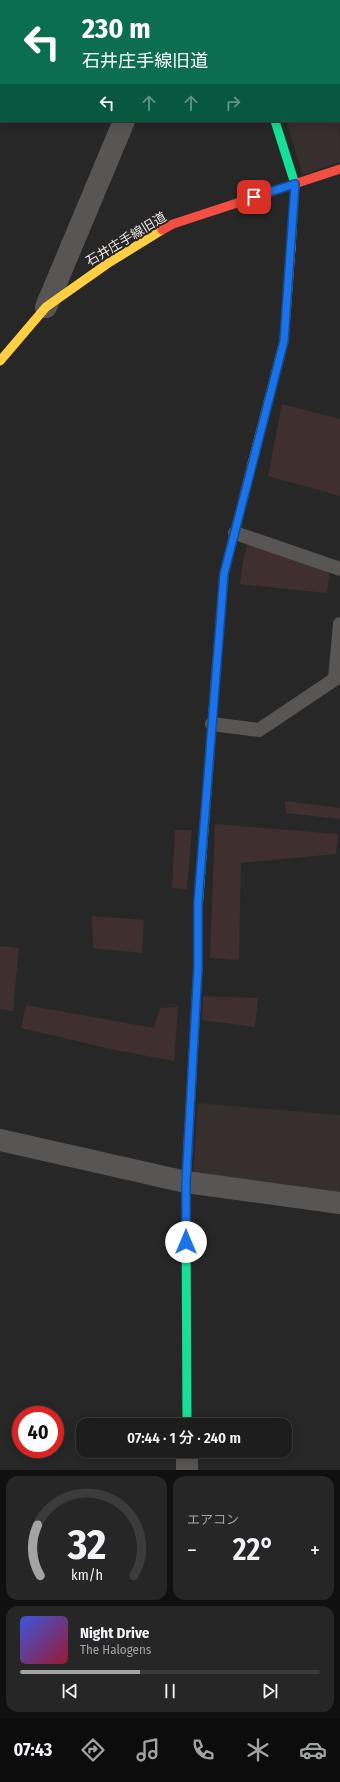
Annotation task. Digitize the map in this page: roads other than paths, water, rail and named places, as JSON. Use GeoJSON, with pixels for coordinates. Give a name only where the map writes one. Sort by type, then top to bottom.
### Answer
{"type":"FeatureCollection","features":[{"type":"Feature","properties":{"kind":"street"},"geometry":{"type":"LineString","coordinates":[[46,307],[124,122]]}},
{"type":"Feature","properties":{"kind":"street"},"geometry":{"type":"LineString","coordinates":[[187,1418],[186,1182],[198,967],[198,902],[224,574],[284,341],[295,184],[275,122]]}},
{"type":"Feature","properties":{"kind":"street","name":"石井庄手線旧道"},"geometry":{"type":"LineString","coordinates":[[0,361],[46,307],[107,264],[173,224],[340,169]]}},
{"type":"Feature","properties":{"kind":"street"},"geometry":{"type":"LineString","coordinates":[[0,1140],[186,1182],[340,1203]]}},
{"type":"Feature","properties":{"kind":"street"},"geometry":{"type":"LineString","coordinates":[[187,1458],[187,1470]]}},
{"type":"Feature","properties":{"kind":"lane"},"geometry":{"type":"LineString","coordinates":[[235,533],[340,569]]}},
{"type":"Feature","properties":{"kind":"lane"},"geometry":{"type":"LineString","coordinates":[[212,724],[260,730],[334,679],[340,624]]}}]}
